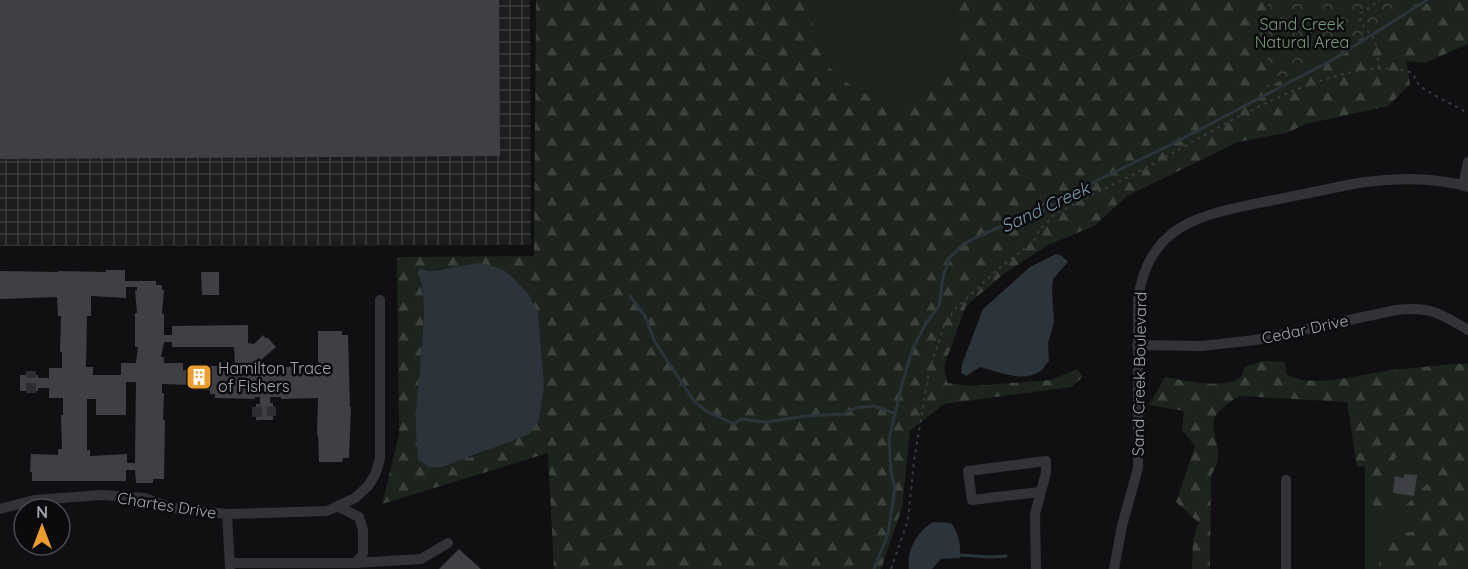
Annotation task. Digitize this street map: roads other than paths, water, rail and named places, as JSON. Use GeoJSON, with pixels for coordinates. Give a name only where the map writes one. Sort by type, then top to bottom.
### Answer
{"type":"FeatureCollection","features":[{"type":"Feature","properties":{"kind":"street"},"geometry":{"type":"LineString","coordinates":[[1466,186],[1468,162]]}},
{"type":"Feature","properties":{"kind":"street","name":"Sand Creek Boulevard"},"geometry":{"type":"LineString","coordinates":[[1114,569],[1122,526],[1138,468],[1137,345],[1140,282],[1145,269],[1168,236],[1190,221],[1215,212],[1369,182],[1419,179],[1466,186]]}},
{"type":"Feature","properties":{"kind":"street"},"geometry":{"type":"LineString","coordinates":[[339,507],[355,498],[368,486],[375,475],[380,459],[380,300]]}},
{"type":"Feature","properties":{"kind":"street","name":"Cedar Drive"},"geometry":{"type":"LineString","coordinates":[[1137,345],[1202,346],[1255,340],[1396,310],[1416,308],[1434,311],[1468,330]]}},
{"type":"Feature","properties":{"kind":"street"},"geometry":{"type":"LineString","coordinates":[[1036,569],[1035,514],[1046,473],[1046,461],[969,471],[972,500],[1040,492]]}},
{"type":"Feature","properties":{"kind":"street"},"geometry":{"type":"LineString","coordinates":[[1286,480],[1286,569]]}},
{"type":"Feature","properties":{"kind":"street","name":"Chartes Drive"},"geometry":{"type":"LineString","coordinates":[[0,509],[34,500],[102,495],[144,498],[173,508],[227,514],[327,511],[339,507]]}},
{"type":"Feature","properties":{"kind":"street"},"geometry":{"type":"LineString","coordinates":[[339,507],[359,517],[363,530],[363,554],[356,563]]}},
{"type":"Feature","properties":{"kind":"street"},"geometry":{"type":"LineString","coordinates":[[227,514],[230,566],[421,559],[448,543]]}},
{"type":"Feature","properties":{"kind":"waterway","name":"Sand Creek"},"geometry":{"type":"LineString","coordinates":[[874,569],[888,534],[895,488],[891,471],[889,439],[902,384],[913,348],[926,323],[939,306],[943,277],[949,259],[962,245],[985,233],[1049,208],[1094,182],[1332,60],[1427,0]]}},
{"type":"Feature","properties":{"kind":"waterway"},"geometry":{"type":"LineString","coordinates":[[630,296],[645,316],[655,342],[694,401],[706,411],[734,424],[741,419],[766,422],[805,416],[843,414],[855,408],[874,406],[894,413]]}},
{"type":"Feature","properties":{"kind":"waterway"},"geometry":{"type":"LineString","coordinates":[[960,555],[1006,556]]}},
{"type":"Feature","properties":{"kind":"tunnel"},"geometry":{"type":"LineString","coordinates":[[31,371],[31,393]]}},
{"type":"Feature","properties":{"kind":"tunnel"},"geometry":{"type":"LineString","coordinates":[[252,412],[276,411]]}},
{"type":"Feature","properties":{"kind":"place","name":"Hamilton Trace of Fishers"},"geometry":{"type":"Point","coordinates":[199,377]}},
{"type":"Feature","properties":{"kind":"park label","name":"Sand Creek Natural Area"},"geometry":{"type":"Point","coordinates":[1302,33]}}]}
